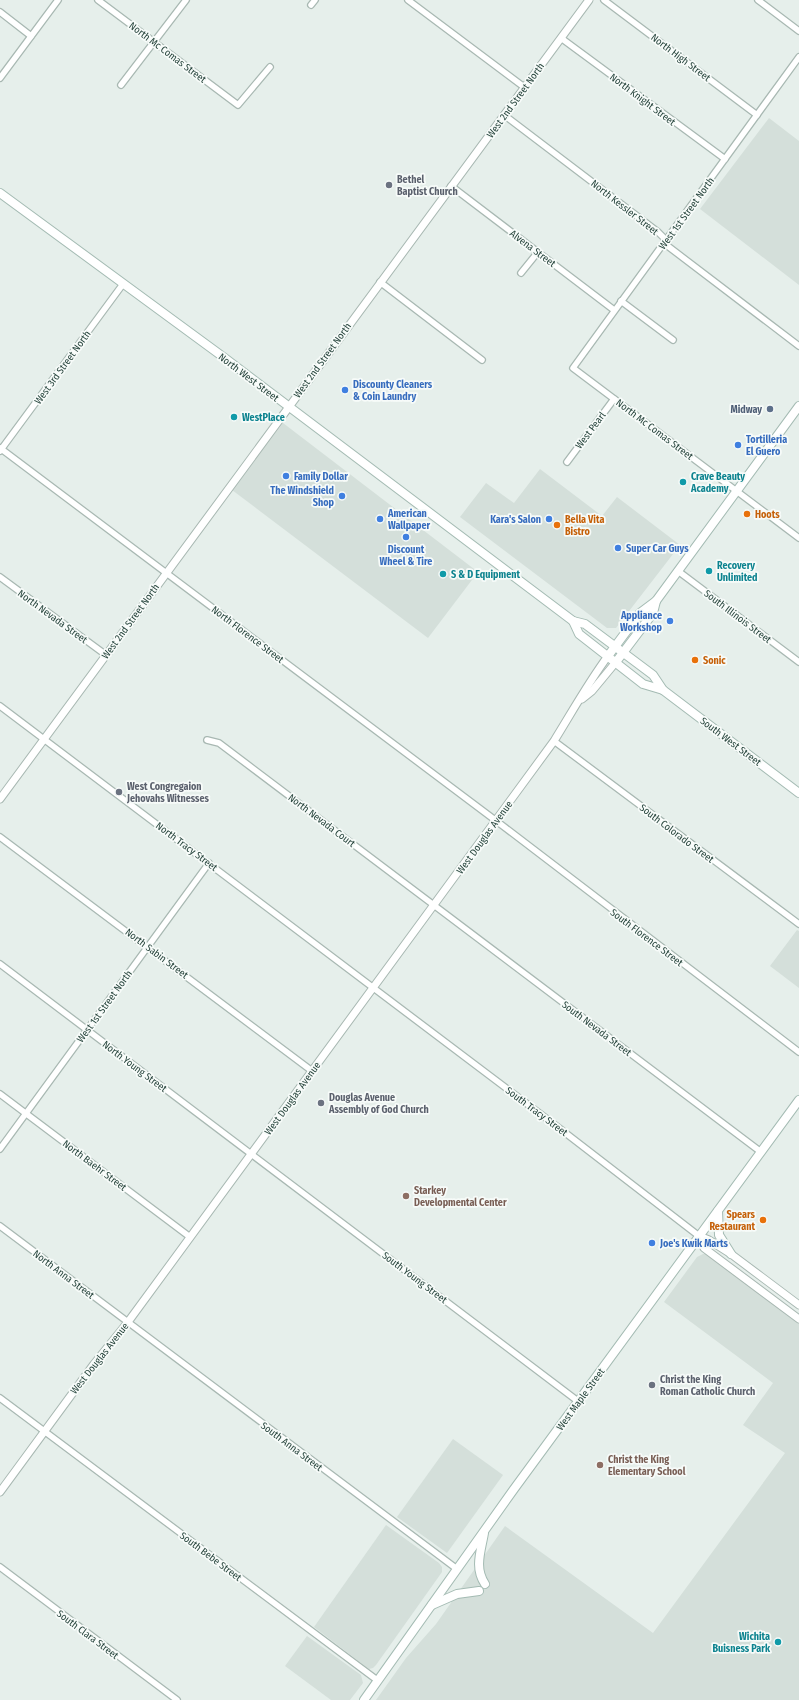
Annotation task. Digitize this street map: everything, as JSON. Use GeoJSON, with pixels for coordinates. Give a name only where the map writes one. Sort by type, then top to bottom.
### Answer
{"type":"FeatureCollection","features":[{"type":"Feature","properties":{"kind":"main road","name":"North West Street"},"geometry":{"type":"LineString","coordinates":[[0,193],[288,406],[573,621],[585,624],[615,647]]}},
{"type":"Feature","properties":{"kind":"main road","name":"West Douglas Avenue"},"geometry":{"type":"LineString","coordinates":[[608,656],[640,614],[656,601],[799,408]]}},
{"type":"Feature","properties":{"kind":"main road","name":"West Douglas Avenue"},"geometry":{"type":"LineString","coordinates":[[616,662],[653,613],[656,601]]}},
{"type":"Feature","properties":{"kind":"main road","name":"North West Street"},"geometry":{"type":"LineString","coordinates":[[573,621],[579,634],[608,656]]}},
{"type":"Feature","properties":{"kind":"main road","name":"South West Street"},"geometry":{"type":"LineString","coordinates":[[615,647],[653,675],[663,690],[799,793]]}},
{"type":"Feature","properties":{"kind":"main road","name":"South West Street"},"geometry":{"type":"LineString","coordinates":[[608,656],[643,684],[663,690]]}},
{"type":"Feature","properties":{"kind":"main road","name":"West Maple Street"},"geometry":{"type":"LineString","coordinates":[[364,1700],[484,1531],[799,1100]]}},
{"type":"Feature","properties":{"kind":"main road"},"geometry":{"type":"LineString","coordinates":[[718,1211],[720,1235],[731,1254]]}},
{"type":"Feature","properties":{"kind":"main road"},"geometry":{"type":"LineString","coordinates":[[484,1531],[478,1564],[480,1574],[485,1584]]}},
{"type":"Feature","properties":{"kind":"main road"},"geometry":{"type":"LineString","coordinates":[[431,1606],[457,1594],[479,1591]]}},
{"type":"Feature","properties":{"kind":"street"},"geometry":{"type":"LineString","coordinates":[[0,78],[58,0]]}},
{"type":"Feature","properties":{"kind":"street","name":"North Mc Comas Street"},"geometry":{"type":"LineString","coordinates":[[98,0],[238,105],[270,67]]}},
{"type":"Feature","properties":{"kind":"street"},"geometry":{"type":"LineString","coordinates":[[121,85],[186,0]]}},
{"type":"Feature","properties":{"kind":"street"},"geometry":{"type":"LineString","coordinates":[[311,5],[315,0]]}},
{"type":"Feature","properties":{"kind":"street"},"geometry":{"type":"LineString","coordinates":[[408,0],[524,87]]}},
{"type":"Feature","properties":{"kind":"street","name":"West 2nd Street North"},"geometry":{"type":"LineString","coordinates":[[0,799],[288,406],[589,0]]}},
{"type":"Feature","properties":{"kind":"street","name":"North High Street"},"geometry":{"type":"LineString","coordinates":[[604,0],[757,115]]}},
{"type":"Feature","properties":{"kind":"street"},"geometry":{"type":"LineString","coordinates":[[758,0],[799,31]]}},
{"type":"Feature","properties":{"kind":"street"},"geometry":{"type":"LineString","coordinates":[[0,12],[31,36]]}},
{"type":"Feature","properties":{"kind":"street","name":"North Knight Street"},"geometry":{"type":"LineString","coordinates":[[561,38],[725,159]]}},
{"type":"Feature","properties":{"kind":"street","name":"West 1st Street North"},"geometry":{"type":"LineString","coordinates":[[573,368],[799,57]]}},
{"type":"Feature","properties":{"kind":"street","name":"North Kessler Street"},"geometry":{"type":"LineString","coordinates":[[504,115],[658,232],[664,238],[665,244],[799,346]]}},
{"type":"Feature","properties":{"kind":"street","name":"Alvena Street"},"geometry":{"type":"LineString","coordinates":[[451,186],[614,310]]}},
{"type":"Feature","properties":{"kind":"street"},"geometry":{"type":"LineString","coordinates":[[521,274],[538,252]]}},
{"type":"Feature","properties":{"kind":"street"},"geometry":{"type":"LineString","coordinates":[[380,282],[482,360]]}},
{"type":"Feature","properties":{"kind":"street","name":"West 3rd Street North"},"geometry":{"type":"LineString","coordinates":[[0,450],[123,284]]}},
{"type":"Feature","properties":{"kind":"street"},"geometry":{"type":"LineString","coordinates":[[621,301],[673,340]]}},
{"type":"Feature","properties":{"kind":"street","name":"North Mc Comas Street"},"geometry":{"type":"LineString","coordinates":[[573,368],[799,538]]}},
{"type":"Feature","properties":{"kind":"street","name":"West Pearl"},"geometry":{"type":"LineString","coordinates":[[567,462],[614,399]]}},
{"type":"Feature","properties":{"kind":"street","name":"North Florence Street"},"geometry":{"type":"LineString","coordinates":[[0,450],[166,572],[496,821]]}},
{"type":"Feature","properties":{"kind":"street","name":"South Illinois Street"},"geometry":{"type":"LineString","coordinates":[[678,571],[799,662]]}},
{"type":"Feature","properties":{"kind":"street","name":"North Nevada Street"},"geometry":{"type":"LineString","coordinates":[[0,577],[106,655]]}},
{"type":"Feature","properties":{"kind":"street","name":"West Douglas Avenue"},"geometry":{"type":"LineString","coordinates":[[0,1492],[94,1364],[128,1322],[496,821],[554,741],[580,700],[587,686],[608,656]]}},
{"type":"Feature","properties":{"kind":"street","name":"West Douglas Avenue"},"geometry":{"type":"LineString","coordinates":[[580,700],[592,691],[616,662]]}},
{"type":"Feature","properties":{"kind":"street","name":"North Tracy Street"},"geometry":{"type":"LineString","coordinates":[[0,706],[373,987]]}},
{"type":"Feature","properties":{"kind":"street","name":"North Nevada Court"},"geometry":{"type":"LineString","coordinates":[[207,740],[219,743],[433,905]]}},
{"type":"Feature","properties":{"kind":"street","name":"South Colorado Street"},"geometry":{"type":"LineString","coordinates":[[554,741],[799,924]]}},
{"type":"Feature","properties":{"kind":"street","name":"South Florence Street"},"geometry":{"type":"LineString","coordinates":[[496,821],[799,1052]]}},
{"type":"Feature","properties":{"kind":"street","name":"North Sabin Street"},"geometry":{"type":"LineString","coordinates":[[0,837],[148,946],[312,1070]]}},
{"type":"Feature","properties":{"kind":"street","name":"West 1st Street North"},"geometry":{"type":"LineString","coordinates":[[0,1149],[209,863]]}},
{"type":"Feature","properties":{"kind":"street","name":"South Nevada Street"},"geometry":{"type":"LineString","coordinates":[[433,905],[761,1152]]}},
{"type":"Feature","properties":{"kind":"street","name":"North Young Street"},"geometry":{"type":"LineString","coordinates":[[0,964],[251,1154]]}},
{"type":"Feature","properties":{"kind":"street","name":"South Tracy Street"},"geometry":{"type":"LineString","coordinates":[[373,987],[688,1226],[699,1236],[709,1240],[731,1254],[799,1305]]}},
{"type":"Feature","properties":{"kind":"street","name":"North Baehr Street"},"geometry":{"type":"LineString","coordinates":[[0,1094],[190,1237]]}},
{"type":"Feature","properties":{"kind":"street","name":"South Young Street"},"geometry":{"type":"LineString","coordinates":[[251,1154],[579,1402]]}},
{"type":"Feature","properties":{"kind":"street","name":"North Anna Street"},"geometry":{"type":"LineString","coordinates":[[0,1226],[128,1322]]}},
{"type":"Feature","properties":{"kind":"street","name":"South Tracy Street"},"geometry":{"type":"LineString","coordinates":[[699,1236],[704,1248],[799,1319]]}},
{"type":"Feature","properties":{"kind":"street","name":"South Anna Street"},"geometry":{"type":"LineString","coordinates":[[128,1322],[457,1569]]}},
{"type":"Feature","properties":{"kind":"street","name":"South Bebe Street"},"geometry":{"type":"LineString","coordinates":[[0,1398],[377,1680]]}},
{"type":"Feature","properties":{"kind":"street","name":"South Clara Street"},"geometry":{"type":"LineString","coordinates":[[0,1568],[177,1700]]}},
{"type":"Feature","properties":{"kind":"shaded area"},"geometry":{"type":"Polygon","coordinates":[[[769,118],[799,141],[799,285],[700,209],[769,118]]]}},
{"type":"Feature","properties":{"kind":"shaded area"},"geometry":{"type":"Polygon","coordinates":[[[283,423],[478,572],[428,638],[232,490],[283,423]]]}},
{"type":"Feature","properties":{"kind":"shaded area"},"geometry":{"type":"Polygon","coordinates":[[[540,469],[602,516],[617,497],[680,545],[616,628],[607,628],[460,517],[486,483],[514,503],[540,469]]]}},
{"type":"Feature","properties":{"kind":"shaded area"},"geometry":{"type":"Polygon","coordinates":[[[797,930],[799,931],[799,988],[770,966],[797,930]]]}},
{"type":"Feature","properties":{"kind":"shaded area"},"geometry":{"type":"Polygon","coordinates":[[[703,1254],[709,1254],[799,1323],[799,1700],[376,1700],[406,1658],[436,1624],[505,1526],[653,1633],[785,1453],[743,1425],[773,1383],[664,1302],[697,1257],[703,1254]]]}},
{"type":"Feature","properties":{"kind":"shaded area"},"geometry":{"type":"Polygon","coordinates":[[[453,1439],[503,1475],[447,1553],[397,1517],[453,1439]]]}},
{"type":"Feature","properties":{"kind":"shaded area"},"geometry":{"type":"Polygon","coordinates":[[[386,1525],[439,1563],[442,1567],[442,1572],[376,1665],[369,1669],[314,1627],[386,1525]]]}},
{"type":"Feature","properties":{"kind":"shaded area"},"geometry":{"type":"Polygon","coordinates":[[[307,1636],[361,1675],[363,1683],[350,1700],[331,1700],[285,1666],[307,1636]]]}},
{"type":"Feature","properties":{"kind":"place","name":"Bethel Baptist Church"},"geometry":{"type":"Point","coordinates":[389,185]}},
{"type":"Feature","properties":{"kind":"place","name":"Discounty Cleaners & Coin Laundry"},"geometry":{"type":"Point","coordinates":[345,390]}},
{"type":"Feature","properties":{"kind":"place","name":"Midway"},"geometry":{"type":"Point","coordinates":[770,409]}},
{"type":"Feature","properties":{"kind":"place","name":"WestPlace"},"geometry":{"type":"Point","coordinates":[234,417]}},
{"type":"Feature","properties":{"kind":"place","name":"Tortilleria El Guero"},"geometry":{"type":"Point","coordinates":[738,445]}},
{"type":"Feature","properties":{"kind":"place","name":"Family Dollar"},"geometry":{"type":"Point","coordinates":[286,476]}},
{"type":"Feature","properties":{"kind":"place","name":"Crave Beauty Academy"},"geometry":{"type":"Point","coordinates":[683,482]}},
{"type":"Feature","properties":{"kind":"place","name":"The Windshield Shop"},"geometry":{"type":"Point","coordinates":[342,496]}},
{"type":"Feature","properties":{"kind":"place","name":"Hoots"},"geometry":{"type":"Point","coordinates":[747,514]}},
{"type":"Feature","properties":{"kind":"place","name":"American Wallpaper"},"geometry":{"type":"Point","coordinates":[380,519]}},
{"type":"Feature","properties":{"kind":"place","name":"Kara's Salon"},"geometry":{"type":"Point","coordinates":[549,519]}},
{"type":"Feature","properties":{"kind":"place","name":"Bella Vita Bistro"},"geometry":{"type":"Point","coordinates":[557,525]}},
{"type":"Feature","properties":{"kind":"place","name":"Discount Wheel & Tire"},"geometry":{"type":"Point","coordinates":[406,537]}},
{"type":"Feature","properties":{"kind":"place","name":"Super Car Guys"},"geometry":{"type":"Point","coordinates":[618,548]}},
{"type":"Feature","properties":{"kind":"place","name":"Recovery Unlimited"},"geometry":{"type":"Point","coordinates":[709,571]}},
{"type":"Feature","properties":{"kind":"place","name":"S & D Equipment"},"geometry":{"type":"Point","coordinates":[443,574]}},
{"type":"Feature","properties":{"kind":"place","name":"Appliance Workshop"},"geometry":{"type":"Point","coordinates":[670,621]}},
{"type":"Feature","properties":{"kind":"place","name":"Sonic"},"geometry":{"type":"Point","coordinates":[695,660]}},
{"type":"Feature","properties":{"kind":"place","name":"West Congregaion Jehovahs Witnesses"},"geometry":{"type":"Point","coordinates":[119,792]}},
{"type":"Feature","properties":{"kind":"place","name":"Douglas Avenue Assembly of God Church"},"geometry":{"type":"Point","coordinates":[321,1103]}},
{"type":"Feature","properties":{"kind":"place","name":"Starkey Developmental Center"},"geometry":{"type":"Point","coordinates":[406,1196]}},
{"type":"Feature","properties":{"kind":"place","name":"Spears Restaurant"},"geometry":{"type":"Point","coordinates":[763,1220]}},
{"type":"Feature","properties":{"kind":"place","name":"Joe's Kwik Marts"},"geometry":{"type":"Point","coordinates":[652,1243]}},
{"type":"Feature","properties":{"kind":"place","name":"Christ the King Roman Catholic Church"},"geometry":{"type":"Point","coordinates":[652,1385]}},
{"type":"Feature","properties":{"kind":"place","name":"Christ the King Elementary School"},"geometry":{"type":"Point","coordinates":[600,1465]}},
{"type":"Feature","properties":{"kind":"place","name":"Wichita Buisness Park"},"geometry":{"type":"Point","coordinates":[778,1642]}}]}
